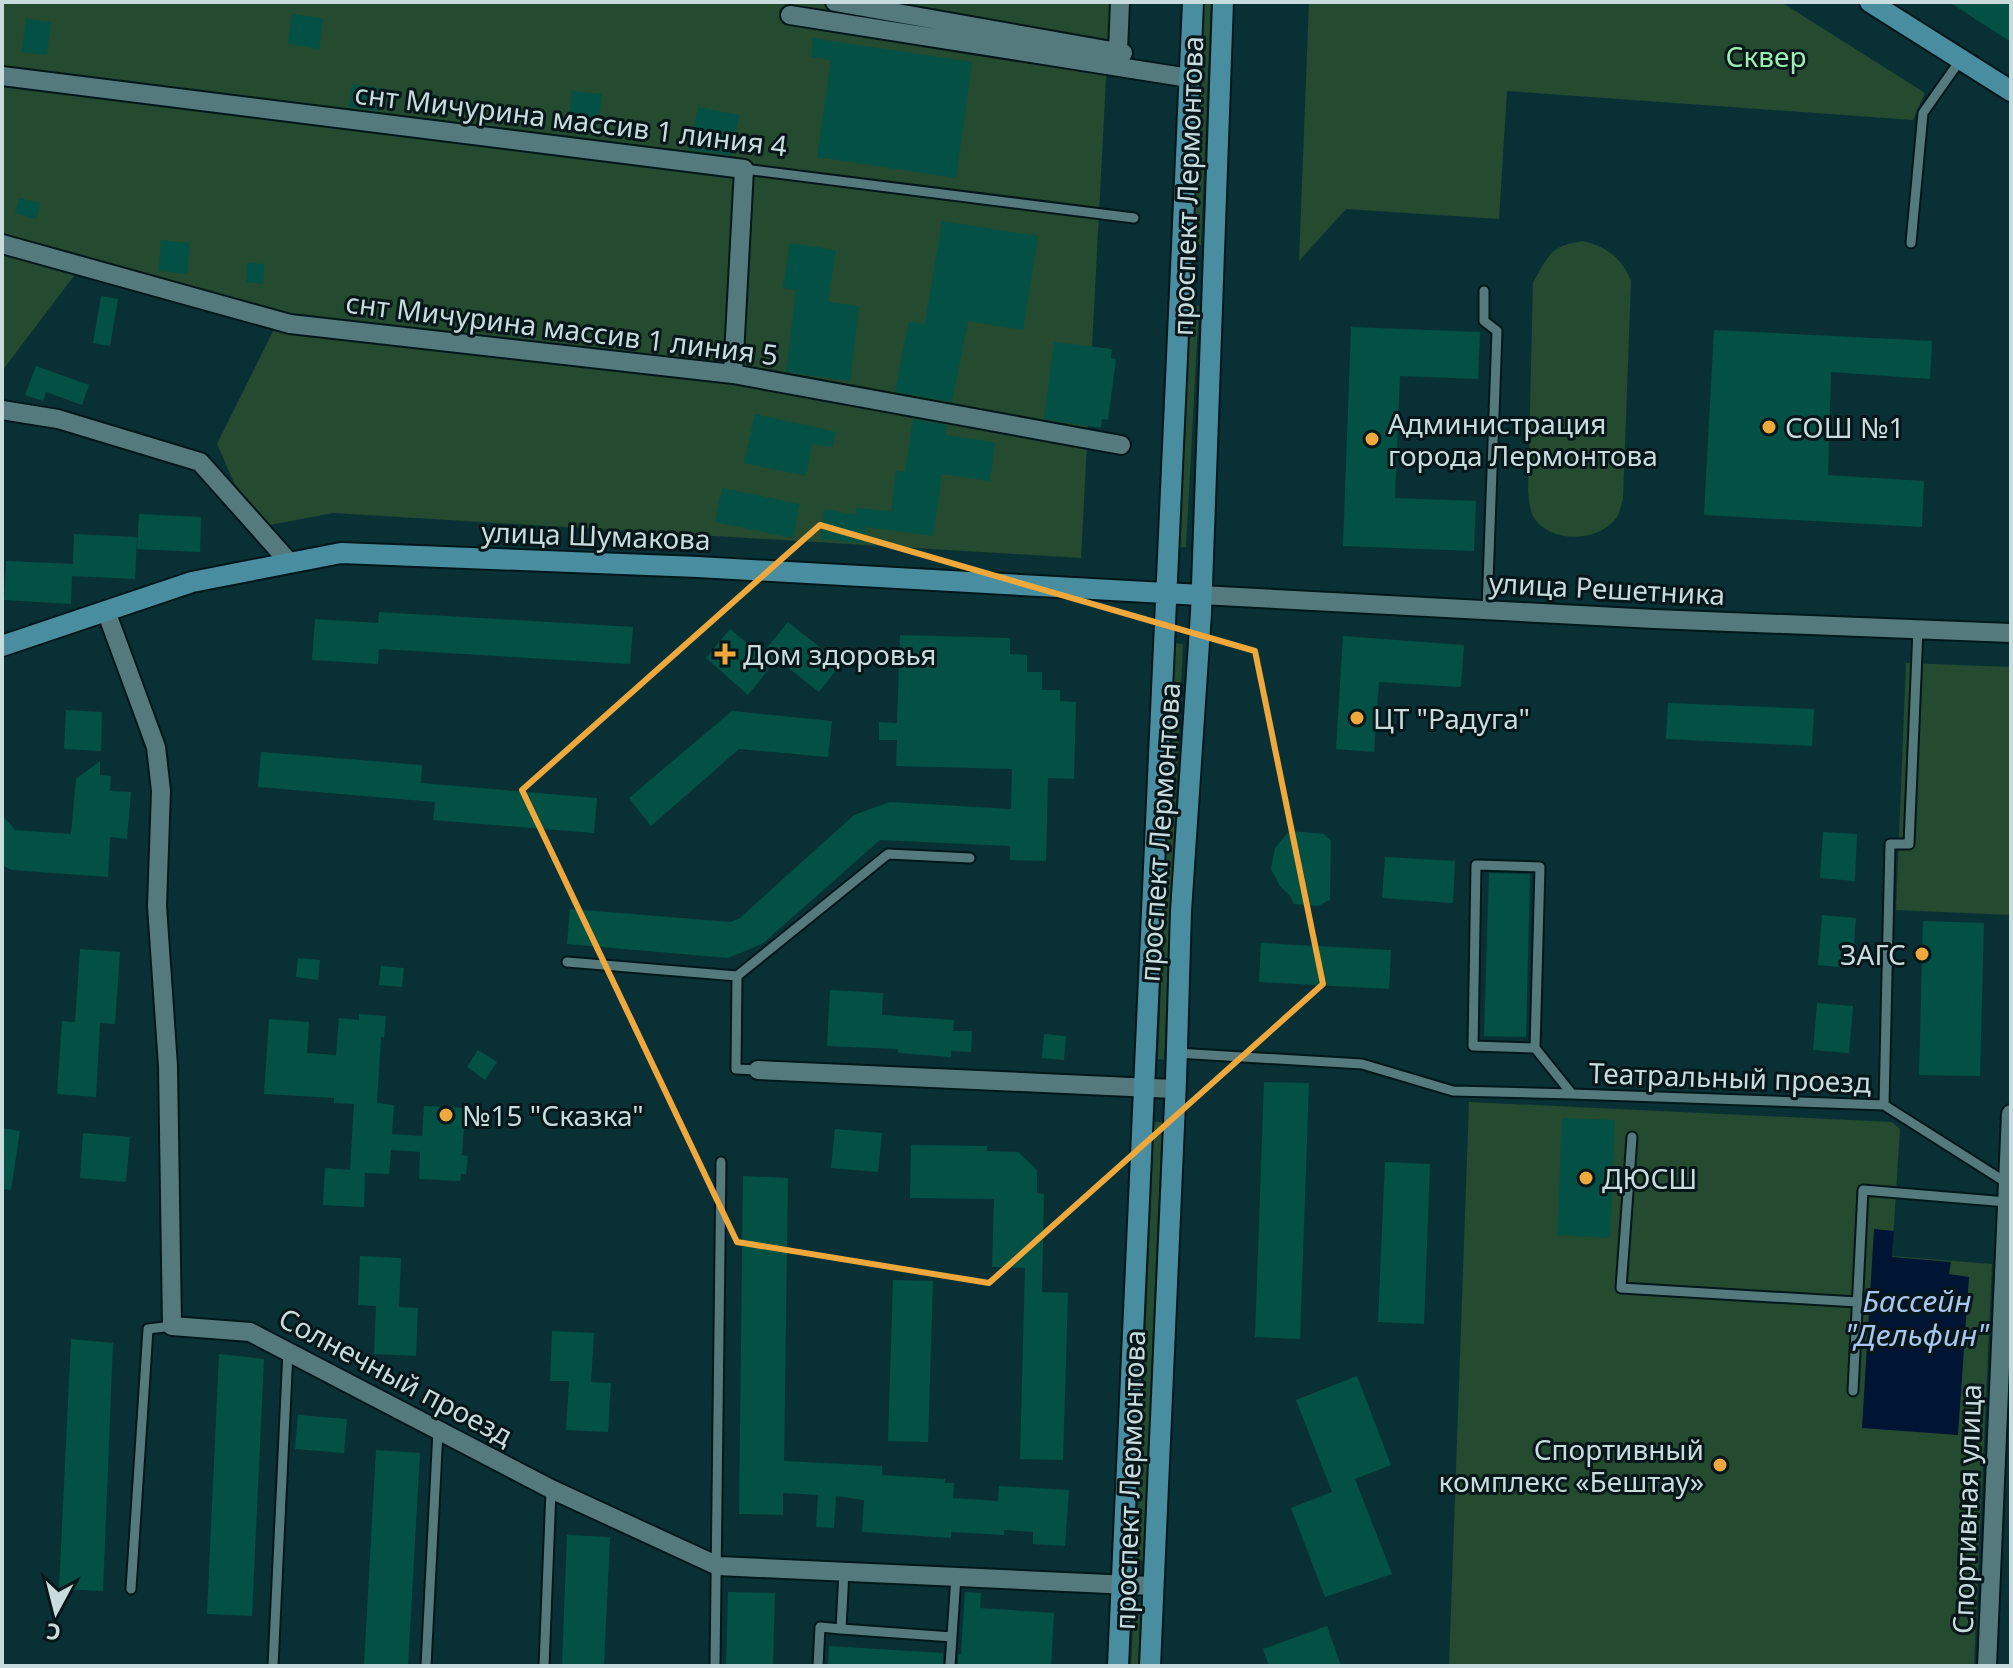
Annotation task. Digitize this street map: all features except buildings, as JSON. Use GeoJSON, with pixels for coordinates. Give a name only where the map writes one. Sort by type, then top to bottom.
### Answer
{"type":"FeatureCollection","features":[{"type":"Feature","properties":{"kind":"street"},"geometry":{"type":"LineString","coordinates":[[835,2],[1120,52],[1120,2]]}},
{"type":"Feature","properties":{"kind":"street","name":"проспект Лермонтова"},"geometry":{"type":"LineString","coordinates":[[1118,1666],[1193,2]]}},
{"type":"Feature","properties":{"kind":"street","name":"проспект Лермонтова"},"geometry":{"type":"LineString","coordinates":[[1150,1666],[1181,911],[1201,595],[1223,2]]}},
{"type":"Feature","properties":{"kind":"street"},"geometry":{"type":"LineString","coordinates":[[1870,2],[2011,91]]}},
{"type":"Feature","properties":{"kind":"street"},"geometry":{"type":"LineString","coordinates":[[790,15],[1189,78]]}},
{"type":"Feature","properties":{"kind":"street","name":"снт Мичурина массив 1 линия 4"},"geometry":{"type":"LineString","coordinates":[[2,76],[744,169]]}},
{"type":"Feature","properties":{"kind":"street"},"geometry":{"type":"LineString","coordinates":[[733,374],[744,169]]}},
{"type":"Feature","properties":{"kind":"street","name":"снт Мичурина массив 1 линия 5"},"geometry":{"type":"LineString","coordinates":[[2,244],[290,324],[733,374],[1121,445]]}},
{"type":"Feature","properties":{"kind":"street"},"geometry":{"type":"LineString","coordinates":[[2,410],[58,419],[200,462],[290,563]]}},
{"type":"Feature","properties":{"kind":"street","name":"улица Шумакова"},"geometry":{"type":"LineString","coordinates":[[2,646],[192,582],[341,553],[698,567],[1201,595]]}},
{"type":"Feature","properties":{"kind":"street","name":"улица Решетника"},"geometry":{"type":"LineString","coordinates":[[1201,595],[2011,633]]}},
{"type":"Feature","properties":{"kind":"street"},"geometry":{"type":"LineString","coordinates":[[106,611],[156,747],[161,791],[157,906],[168,1066],[172,1326]]}},
{"type":"Feature","properties":{"kind":"street"},"geometry":{"type":"LineString","coordinates":[[758,1070],[1174,1089]]}},
{"type":"Feature","properties":{"kind":"street","name":"Спортивная улица"},"geometry":{"type":"LineString","coordinates":[[1987,1666],[2011,1114]]}},
{"type":"Feature","properties":{"kind":"street","name":"Солнечный проезд"},"geometry":{"type":"LineString","coordinates":[[172,1326],[250,1332],[551,1489],[718,1566],[1152,1586]]}},
{"type":"Feature","properties":{"kind":"lane"},"geometry":{"type":"LineString","coordinates":[[1911,243],[1923,113],[1961,59]]}},
{"type":"Feature","properties":{"kind":"lane","name":"снт Мичурина массив 1 линия 4"},"geometry":{"type":"LineString","coordinates":[[744,169],[1134,218]]}},
{"type":"Feature","properties":{"kind":"lane"},"geometry":{"type":"LineString","coordinates":[[1484,291],[1484,321],[1497,331],[1487,610]]}},
{"type":"Feature","properties":{"kind":"lane","name":"Театральный проезд"},"geometry":{"type":"LineString","coordinates":[[1535,1048],[1572,1094],[1884,1105],[1890,844],[1909,844],[1918,629]]}},
{"type":"Feature","properties":{"kind":"lane"},"geometry":{"type":"LineString","coordinates":[[567,962],[737,976],[888,854],[970,858]]}},
{"type":"Feature","properties":{"kind":"lane"},"geometry":{"type":"LineString","coordinates":[[1476,865],[1540,867],[1535,1048],[1473,1046],[1476,865]]}},
{"type":"Feature","properties":{"kind":"lane"},"geometry":{"type":"LineString","coordinates":[[737,976],[736,1069],[758,1070]]}},
{"type":"Feature","properties":{"kind":"lane"},"geometry":{"type":"LineString","coordinates":[[1176,1053],[1362,1064],[1453,1091],[1572,1094]]}},
{"type":"Feature","properties":{"kind":"lane"},"geometry":{"type":"LineString","coordinates":[[1884,1105],[2008,1189]]}},
{"type":"Feature","properties":{"kind":"lane"},"geometry":{"type":"LineString","coordinates":[[1632,1137],[1621,1288],[1857,1302]]}},
{"type":"Feature","properties":{"kind":"lane"},"geometry":{"type":"LineString","coordinates":[[715,1666],[721,1162]]}},
{"type":"Feature","properties":{"kind":"lane"},"geometry":{"type":"LineString","coordinates":[[1853,1391],[1863,1190],[2008,1189]]}},
{"type":"Feature","properties":{"kind":"lane"},"geometry":{"type":"LineString","coordinates":[[131,1589],[148,1329],[172,1326]]}},
{"type":"Feature","properties":{"kind":"lane"},"geometry":{"type":"LineString","coordinates":[[273,1666],[288,1351]]}},
{"type":"Feature","properties":{"kind":"lane"},"geometry":{"type":"LineString","coordinates":[[426,1666],[438,1430]]}},
{"type":"Feature","properties":{"kind":"lane"},"geometry":{"type":"LineString","coordinates":[[544,1666],[551,1489]]}},
{"type":"Feature","properties":{"kind":"lane"},"geometry":{"type":"LineString","coordinates":[[841,1629],[844,1571]]}},
{"type":"Feature","properties":{"kind":"lane"},"geometry":{"type":"LineString","coordinates":[[950,1666],[956,1576]]}},
{"type":"Feature","properties":{"kind":"lane"},"geometry":{"type":"LineString","coordinates":[[818,1666],[820,1627],[952,1637]]}},
{"type":"Feature","properties":{"kind":"highlighted area"},"geometry":{"type":"Polygon","coordinates":[[[820,525],[1255,651],[1323,984],[989,1283],[737,1242],[522,790],[820,525]]]}},
{"type":"Feature","properties":{"kind":"green space"},"geometry":{"type":"Polygon","coordinates":[[[2,2],[1110,2],[1081,558],[333,513],[254,528],[217,444],[283,311],[80,268],[2,371],[2,2]]]}},
{"type":"Feature","properties":{"kind":"green space"},"geometry":{"type":"Polygon","coordinates":[[[1203,2],[1211,2],[1201,245],[1193,245],[1203,2]]]}},
{"type":"Feature","properties":{"kind":"green space","name":"Сквер"},"geometry":{"type":"Polygon","coordinates":[[[1309,2],[1781,2],[1925,93],[1913,120],[1507,91],[1499,219],[1346,209],[1299,261],[1309,2]]]}},
{"type":"Feature","properties":{"kind":"green space"},"geometry":{"type":"Polygon","coordinates":[[[1583,241],[1613,255],[1631,281],[1623,499],[1617,517],[1609,526],[1599,532],[1574,537],[1550,532],[1540,525],[1533,516],[1530,504],[1533,282],[1552,253],[1563,246],[1583,241]]]}},
{"type":"Feature","properties":{"kind":"green space"},"geometry":{"type":"Polygon","coordinates":[[[1190,306],[1199,306],[1186,547],[1179,547],[1190,306]]]}},
{"type":"Feature","properties":{"kind":"green space"},"geometry":{"type":"Polygon","coordinates":[[[1175,643],[1183,644],[1164,1060],[1158,1059],[1175,643]]]}},
{"type":"Feature","properties":{"kind":"green space"},"geometry":{"type":"Polygon","coordinates":[[[1906,663],[2011,667],[2011,915],[1896,910],[1906,663]]]}},
{"type":"Feature","properties":{"kind":"green space","name":"Спортивный комплекс «Бештау»"},"geometry":{"type":"Polygon","coordinates":[[[1469,1102],[1892,1122],[1900,1129],[1892,1256],[1992,1264],[1974,1666],[1449,1666],[1469,1102]]]}},
{"type":"Feature","properties":{"kind":"green space"},"geometry":{"type":"Polygon","coordinates":[[[1154,1122],[1162,1122],[1143,1561],[1136,1560],[1154,1122]]]}},
{"type":"Feature","properties":{"kind":"green space"},"geometry":{"type":"Polygon","coordinates":[[[1134,1603],[1141,1604],[1138,1666],[1131,1666],[1134,1603]]]}},
{"type":"Feature","properties":{"kind":"water","name":"Бассейн \"Дельфин\""},"geometry":{"type":"Polygon","coordinates":[[[1874,1229],[1894,1231],[1892,1257],[1951,1262],[1949,1274],[1969,1277],[1958,1435],[1862,1428],[1874,1229]]]}},
{"type":"Feature","properties":{"kind":"place","name":"СОШ №1"},"geometry":{"type":"Point","coordinates":[1769,427]}},
{"type":"Feature","properties":{"kind":"place","name":"Администрация города Лермонтова"},"geometry":{"type":"Point","coordinates":[1372,439]}},
{"type":"Feature","properties":{"kind":"place","name":"Дом здоровья"},"geometry":{"type":"Point","coordinates":[725,654]}},
{"type":"Feature","properties":{"kind":"place","name":"ЦТ \"Радуга\""},"geometry":{"type":"Point","coordinates":[1357,718]}},
{"type":"Feature","properties":{"kind":"place","name":"ЗАГС"},"geometry":{"type":"Point","coordinates":[1922,954]}},
{"type":"Feature","properties":{"kind":"place","name":"№15 \"Сказка\""},"geometry":{"type":"Point","coordinates":[446,1115]}},
{"type":"Feature","properties":{"kind":"place","name":"ДЮСШ"},"geometry":{"type":"Point","coordinates":[1586,1178]}},
{"type":"Feature","properties":{"kind":"place","name":"Спортивный комплекс «Бештау»"},"geometry":{"type":"Point","coordinates":[1720,1465]}}]}
